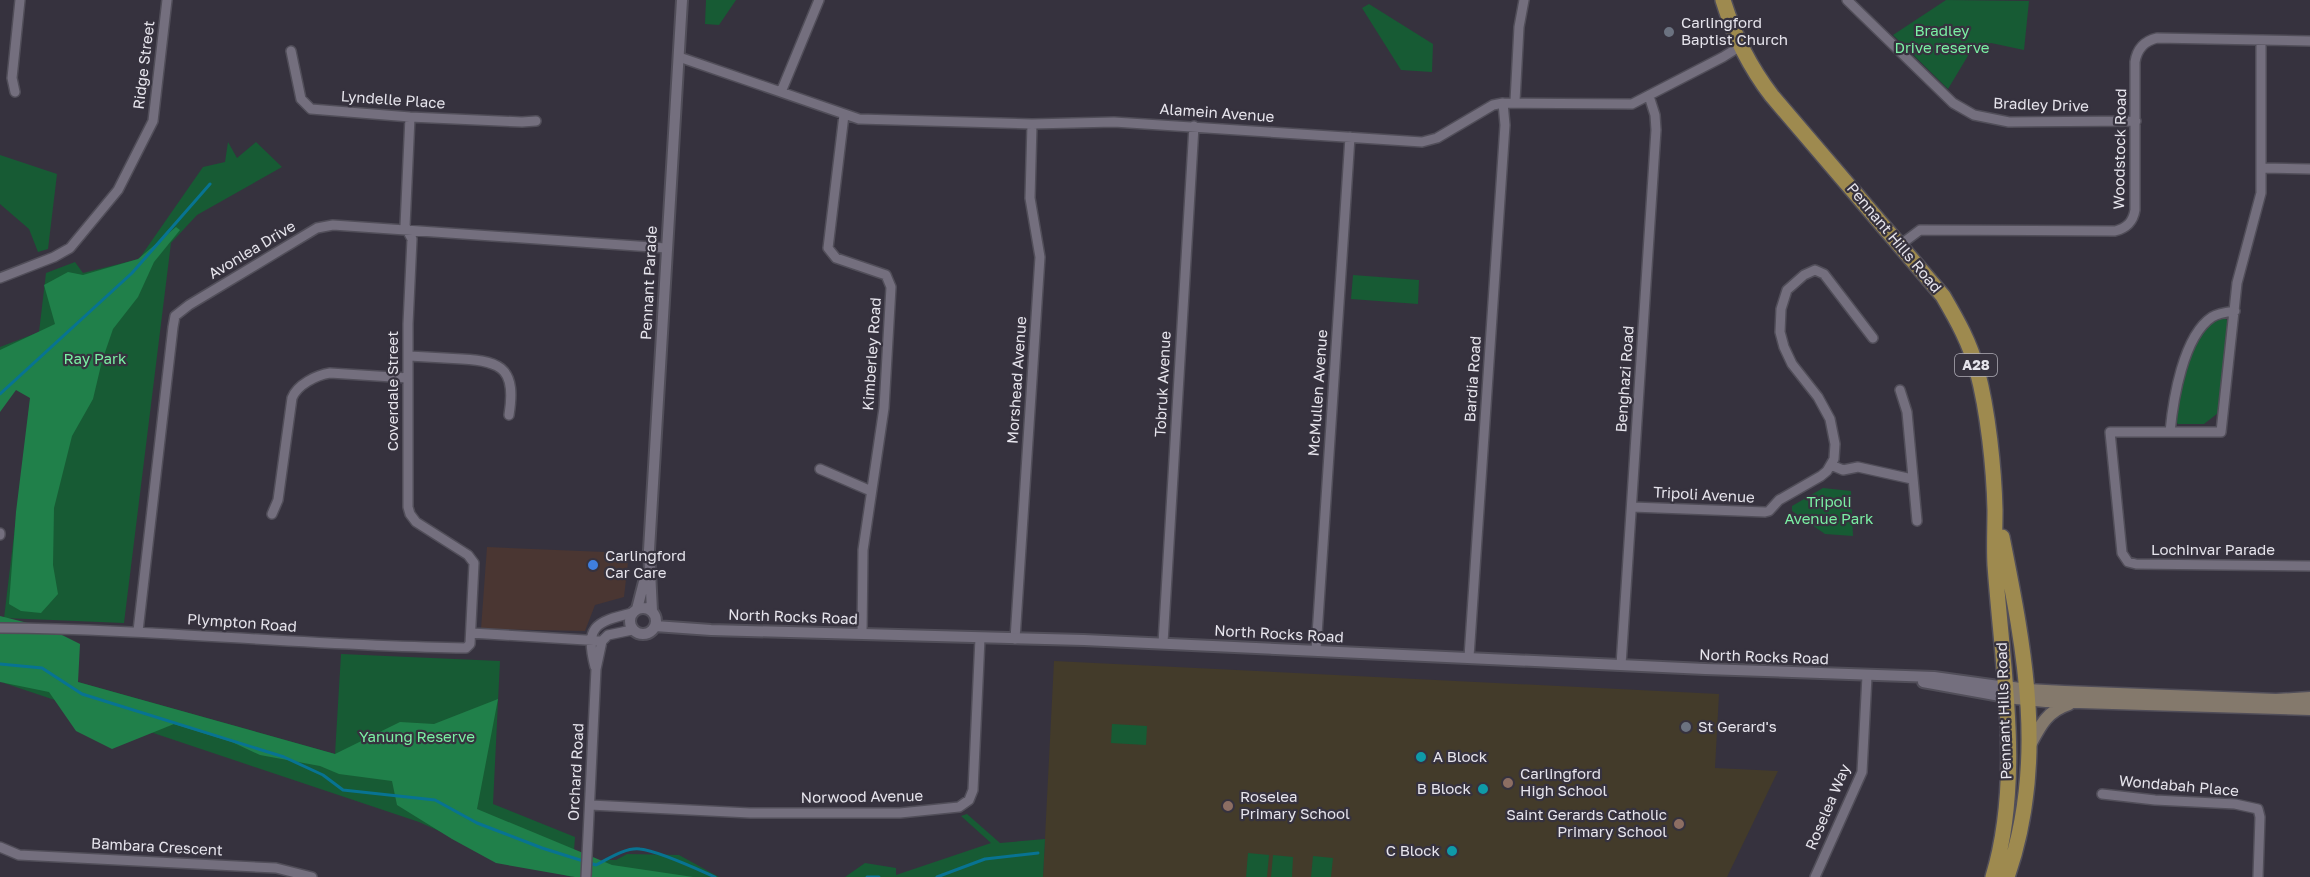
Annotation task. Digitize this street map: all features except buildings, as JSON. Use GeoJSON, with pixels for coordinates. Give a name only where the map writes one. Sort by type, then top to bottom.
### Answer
{"type":"FeatureCollection","features":[{"type":"Feature","properties":{"kind":"highway","name":"Pennant Hills Road"},"geometry":{"type":"LineString","coordinates":[[1723,0],[1739,47],[1752,69],[1772,96],[1943,296],[1960,324],[1969,346],[1984,402],[1995,507],[1995,563],[2006,692],[2008,756],[2006,818],[1993,877]]}},
{"type":"Feature","properties":{"kind":"highway","name":"Pennant Hills Road"},"geometry":{"type":"LineString","coordinates":[[1995,507],[2008,568],[2028,695],[2030,745],[2030,770],[2020,835],[2007,877]]}},
{"type":"Feature","properties":{"kind":"main road","name":"North Rocks Road"},"geometry":{"type":"LineString","coordinates":[[2006,692],[2076,702],[2310,709]]}},
{"type":"Feature","properties":{"kind":"main road","name":"North Rocks Road"},"geometry":{"type":"LineString","coordinates":[[2028,695],[2277,700],[2310,698]]}},
{"type":"Feature","properties":{"kind":"main road"},"geometry":{"type":"LineString","coordinates":[[2030,745],[2048,715],[2057,707],[2076,702]]}},
{"type":"Feature","properties":{"kind":"street"},"geometry":{"type":"LineString","coordinates":[[15,92],[12,78],[20,0]]}},
{"type":"Feature","properties":{"kind":"street","name":"Ridge Street"},"geometry":{"type":"LineString","coordinates":[[0,278],[54,257],[70,248],[118,190],[153,121],[167,0]]}},
{"type":"Feature","properties":{"kind":"street","name":"Pennant Parade"},"geometry":{"type":"LineString","coordinates":[[652,611],[648,568],[682,0]]}},
{"type":"Feature","properties":{"kind":"street"},"geometry":{"type":"LineString","coordinates":[[781,92],[819,0]]}},
{"type":"Feature","properties":{"kind":"street"},"geometry":{"type":"LineString","coordinates":[[1515,101],[1519,27],[1524,0]]}},
{"type":"Feature","properties":{"kind":"street","name":"Bradley Drive"},"geometry":{"type":"LineString","coordinates":[[1847,0],[1953,103],[1974,115],[2009,122],[2136,121]]}},
{"type":"Feature","properties":{"kind":"street","name":"Woodstock Road"},"geometry":{"type":"LineString","coordinates":[[1900,245],[1920,230],[2115,231],[2123,229],[2132,221],[2134,214],[2136,57],[2139,50],[2147,42],[2157,38],[2310,41]]}},
{"type":"Feature","properties":{"kind":"street","name":"Lochinvar Parade"},"geometry":{"type":"LineString","coordinates":[[2261,40],[2262,168],[2260,196],[2238,278],[2221,432],[2110,432],[2122,553],[2126,560],[2136,564],[2310,566]]}},
{"type":"Feature","properties":{"kind":"street","name":"Alamein Avenue"},"geometry":{"type":"LineString","coordinates":[[679,57],[859,119],[1032,124],[1114,122],[1428,141],[1493,105],[1503,103],[1515,101],[1632,104],[1739,47]]}},
{"type":"Feature","properties":{"kind":"street","name":"Lyndelle Place"},"geometry":{"type":"LineString","coordinates":[[291,51],[300,95],[308,107],[316,110],[410,117],[536,121]]}},
{"type":"Feature","properties":{"kind":"street","name":"Benghazi Road"},"geometry":{"type":"LineString","coordinates":[[1621,665],[1656,130],[1655,116],[1649,96]]}},
{"type":"Feature","properties":{"kind":"street","name":"Bardia Road"},"geometry":{"type":"LineString","coordinates":[[1469,657],[1505,125],[1503,103]]}},
{"type":"Feature","properties":{"kind":"street","name":"Kimberley Road"},"geometry":{"type":"LineString","coordinates":[[844,115],[828,248],[836,258],[886,275],[891,287],[884,408],[862,553],[862,634]]}},
{"type":"Feature","properties":{"kind":"street","name":"Coverdale Street"},"geometry":{"type":"LineString","coordinates":[[410,117],[405,226],[411,239],[408,312],[408,511],[416,522],[468,555],[474,563],[471,633]]}},
{"type":"Feature","properties":{"kind":"street","name":"Morshead Avenue"},"geometry":{"type":"LineString","coordinates":[[1015,639],[1040,257],[1029,198],[1032,124]]}},
{"type":"Feature","properties":{"kind":"street","name":"Tobruk Avenue"},"geometry":{"type":"LineString","coordinates":[[1163,644],[1194,126]]}},
{"type":"Feature","properties":{"kind":"street","name":"McMullen Avenue"},"geometry":{"type":"LineString","coordinates":[[1316,650],[1350,137]]}},
{"type":"Feature","properties":{"kind":"street"},"geometry":{"type":"LineString","coordinates":[[2262,168],[2310,169]]}},
{"type":"Feature","properties":{"kind":"street","name":"Avonlea Drive"},"geometry":{"type":"LineString","coordinates":[[138,631],[175,316],[189,305],[317,228],[333,225],[408,232],[666,248]]}},
{"type":"Feature","properties":{"kind":"street"},"geometry":{"type":"LineString","coordinates":[[1873,338],[1821,272],[1811,272],[1787,290],[1780,317],[1782,339],[1792,364],[1818,397],[1830,419],[1835,444],[1831,465],[1843,470],[1858,467],[1912,479]]}},
{"type":"Feature","properties":{"kind":"street"},"geometry":{"type":"LineString","coordinates":[[2170,432],[2176,388],[2196,333],[2215,315],[2235,311]]}},
{"type":"Feature","properties":{"kind":"street"},"geometry":{"type":"LineString","coordinates":[[409,356],[483,360],[496,364],[504,371],[511,385],[509,415]]}},
{"type":"Feature","properties":{"kind":"street"},"geometry":{"type":"LineString","coordinates":[[272,514],[278,500],[292,398],[298,388],[323,374],[330,373],[408,378]]}},
{"type":"Feature","properties":{"kind":"street"},"geometry":{"type":"LineString","coordinates":[[1900,390],[1907,412],[1917,521]]}},
{"type":"Feature","properties":{"kind":"street","name":"Tripoli Avenue"},"geometry":{"type":"LineString","coordinates":[[1632,507],[1765,512],[1769,511],[1779,500],[1821,476],[1831,465]]}},
{"type":"Feature","properties":{"kind":"street"},"geometry":{"type":"LineString","coordinates":[[820,469],[872,491]]}},
{"type":"Feature","properties":{"kind":"street","name":"Pennant Parade"},"geometry":{"type":"LineString","coordinates":[[634,611],[648,568]]}},
{"type":"Feature","properties":{"kind":"street"},"geometry":{"type":"LineString","coordinates":[[471,633],[597,640],[632,630],[643,634],[650,632],[655,626],[656,618],[652,611],[646,608],[608,619],[598,624],[597,640]]}},
{"type":"Feature","properties":{"kind":"street"},"geometry":{"type":"LineString","coordinates":[[632,630],[629,622],[634,611]]}},
{"type":"Feature","properties":{"kind":"street","name":"North Rocks Road"},"geometry":{"type":"LineString","coordinates":[[655,626],[711,630],[1316,650],[1867,676],[1934,677],[2006,692]]}},
{"type":"Feature","properties":{"kind":"street","name":"Plympton Road"},"geometry":{"type":"LineString","coordinates":[[0,628],[138,631],[347,645],[466,648],[470,644],[471,633]]}},
{"type":"Feature","properties":{"kind":"street","name":"Norwood Avenue"},"geometry":{"type":"LineString","coordinates":[[590,805],[750,813],[881,813],[959,807],[969,800],[974,790],[980,638]]}},
{"type":"Feature","properties":{"kind":"street","name":"Orchard Road"},"geometry":{"type":"LineString","coordinates":[[587,873],[597,640]]}},
{"type":"Feature","properties":{"kind":"street","name":"Roselea Way"},"geometry":{"type":"LineString","coordinates":[[1815,877],[1862,772],[1867,676]]}},
{"type":"Feature","properties":{"kind":"street","name":"Wondabah Place"},"geometry":{"type":"LineString","coordinates":[[2102,794],[2155,800],[2235,804],[2258,809],[2260,818],[2258,877]]}},
{"type":"Feature","properties":{"kind":"street","name":"Bambara Crescent"},"geometry":{"type":"LineString","coordinates":[[0,847],[19,855],[276,868],[312,877]]}},
{"type":"Feature","properties":{"kind":"shaded area"},"geometry":{"type":"Polygon","coordinates":[[[487,547],[629,553],[624,597],[595,605],[585,631],[481,629],[487,547]]]}},
{"type":"Feature","properties":{"kind":"shaded area"},"geometry":{"type":"Polygon","coordinates":[[[1054,661],[1719,694],[1715,768],[1778,771],[1727,877],[1043,877],[1054,661]]]}},
{"type":"Feature","properties":{"kind":"green space"},"geometry":{"type":"Polygon","coordinates":[[[706,0],[736,0],[719,25],[705,24],[706,0]]]}},
{"type":"Feature","properties":{"kind":"green space","name":"Bradley Drive reserve"},"geometry":{"type":"Polygon","coordinates":[[[1946,0],[2029,1],[2024,50],[1991,43],[1972,49],[1948,89],[1893,35],[1946,0]]]}},
{"type":"Feature","properties":{"kind":"green space"},"geometry":{"type":"Polygon","coordinates":[[[1369,4],[1433,44],[1432,72],[1401,70],[1362,8],[1369,4]]]}},
{"type":"Feature","properties":{"kind":"green space","name":"Ray Park"},"geometry":{"type":"Polygon","coordinates":[[[228,142],[237,158],[256,142],[282,167],[197,215],[171,243],[124,623],[4,618],[34,368],[0,405],[0,347],[39,332],[46,273],[75,262],[83,273],[139,259],[203,167],[225,162],[228,142]]]}},
{"type":"Feature","properties":{"kind":"green space"},"geometry":{"type":"Polygon","coordinates":[[[0,155],[57,174],[48,249],[38,252],[29,229],[0,204],[0,155]]]}},
{"type":"Feature","properties":{"kind":"green space"},"geometry":{"type":"Polygon","coordinates":[[[176,227],[180,230],[154,262],[138,297],[113,329],[93,399],[72,436],[54,508],[53,565],[58,594],[41,613],[21,611],[9,604],[16,512],[30,398],[16,390],[0,412],[0,350],[55,324],[44,285],[68,272],[83,275],[138,259],[176,227]]]}},
{"type":"Feature","properties":{"kind":"green space"},"geometry":{"type":"Polygon","coordinates":[[[1353,275],[1419,280],[1418,304],[1351,299],[1353,275]]]}},
{"type":"Feature","properties":{"kind":"green space"},"geometry":{"type":"Polygon","coordinates":[[[2222,316],[2229,322],[2218,413],[2204,424],[2178,424],[2176,422],[2182,384],[2196,342],[2209,323],[2222,316]]]}},
{"type":"Feature","properties":{"kind":"green space","name":"Tripoli Avenue Park"},"geometry":{"type":"Polygon","coordinates":[[[1823,488],[1851,491],[1853,536],[1825,534],[1792,511],[1792,506],[1823,488]]]}},
{"type":"Feature","properties":{"kind":"green space"},"geometry":{"type":"Polygon","coordinates":[[[0,616],[48,628],[80,644],[78,682],[335,754],[400,722],[434,724],[498,699],[477,809],[612,865],[693,877],[575,877],[496,863],[397,805],[392,781],[339,774],[320,766],[260,755],[232,742],[174,724],[112,749],[76,731],[49,692],[0,682],[0,616]]]}},
{"type":"Feature","properties":{"kind":"green space","name":"Yanung Reserve"},"geometry":{"type":"Polygon","coordinates":[[[341,654],[500,661],[493,804],[575,837],[572,877],[499,858],[419,822],[4,683],[78,682],[335,754],[341,654]]]}},
{"type":"Feature","properties":{"kind":"green space"},"geometry":{"type":"Polygon","coordinates":[[[1112,724],[1147,726],[1146,745],[1111,743],[1112,724]]]}},
{"type":"Feature","properties":{"kind":"green space"},"geometry":{"type":"Polygon","coordinates":[[[967,814],[1000,843],[1045,839],[1043,877],[845,877],[865,863],[896,868],[896,875],[991,843],[961,816],[967,814]]]}},
{"type":"Feature","properties":{"kind":"green space"},"geometry":{"type":"Polygon","coordinates":[[[1248,853],[1269,855],[1267,877],[1246,877],[1248,853]]]}},
{"type":"Feature","properties":{"kind":"green space"},"geometry":{"type":"Polygon","coordinates":[[[627,854],[679,855],[719,877],[602,877],[603,860],[616,860],[627,854]]]}},
{"type":"Feature","properties":{"kind":"green space"},"geometry":{"type":"Polygon","coordinates":[[[1273,855],[1293,857],[1292,877],[1271,877],[1273,855]]]}},
{"type":"Feature","properties":{"kind":"green space"},"geometry":{"type":"Polygon","coordinates":[[[1313,856],[1333,858],[1331,877],[1311,877],[1313,856]]]}},
{"type":"Feature","properties":{"kind":"waterway"},"geometry":{"type":"LineString","coordinates":[[0,394],[132,273],[210,184]]}},
{"type":"Feature","properties":{"kind":"waterway"},"geometry":{"type":"LineString","coordinates":[[0,664],[42,668],[82,694],[284,757],[323,775],[343,790],[435,800],[477,823],[542,848],[596,865],[623,852],[640,849],[667,857],[715,877]]}},
{"type":"Feature","properties":{"kind":"waterway"},"geometry":{"type":"LineString","coordinates":[[937,877],[985,859],[1038,853]]}},
{"type":"Feature","properties":{"kind":"waterway"},"geometry":{"type":"LineString","coordinates":[[867,877],[879,877]]}},
{"type":"Feature","properties":{"kind":"place","name":"Carlingford Baptist Church"},"geometry":{"type":"Point","coordinates":[1669,32]}},
{"type":"Feature","properties":{"kind":"place","name":"Carlingford Car Care"},"geometry":{"type":"Point","coordinates":[593,565]}},
{"type":"Feature","properties":{"kind":"place","name":"St Gerard's"},"geometry":{"type":"Point","coordinates":[1686,727]}},
{"type":"Feature","properties":{"kind":"place","name":"A Block"},"geometry":{"type":"Point","coordinates":[1421,757]}},
{"type":"Feature","properties":{"kind":"place","name":"Carlingford High School"},"geometry":{"type":"Point","coordinates":[1508,783]}},
{"type":"Feature","properties":{"kind":"place","name":"B Block"},"geometry":{"type":"Point","coordinates":[1483,789]}},
{"type":"Feature","properties":{"kind":"place","name":"Roselea Primary School"},"geometry":{"type":"Point","coordinates":[1228,806]}},
{"type":"Feature","properties":{"kind":"place","name":"Saint Gerards Catholic Primary School"},"geometry":{"type":"Point","coordinates":[1679,824]}},
{"type":"Feature","properties":{"kind":"place","name":"C Block"},"geometry":{"type":"Point","coordinates":[1452,851]}}]}
